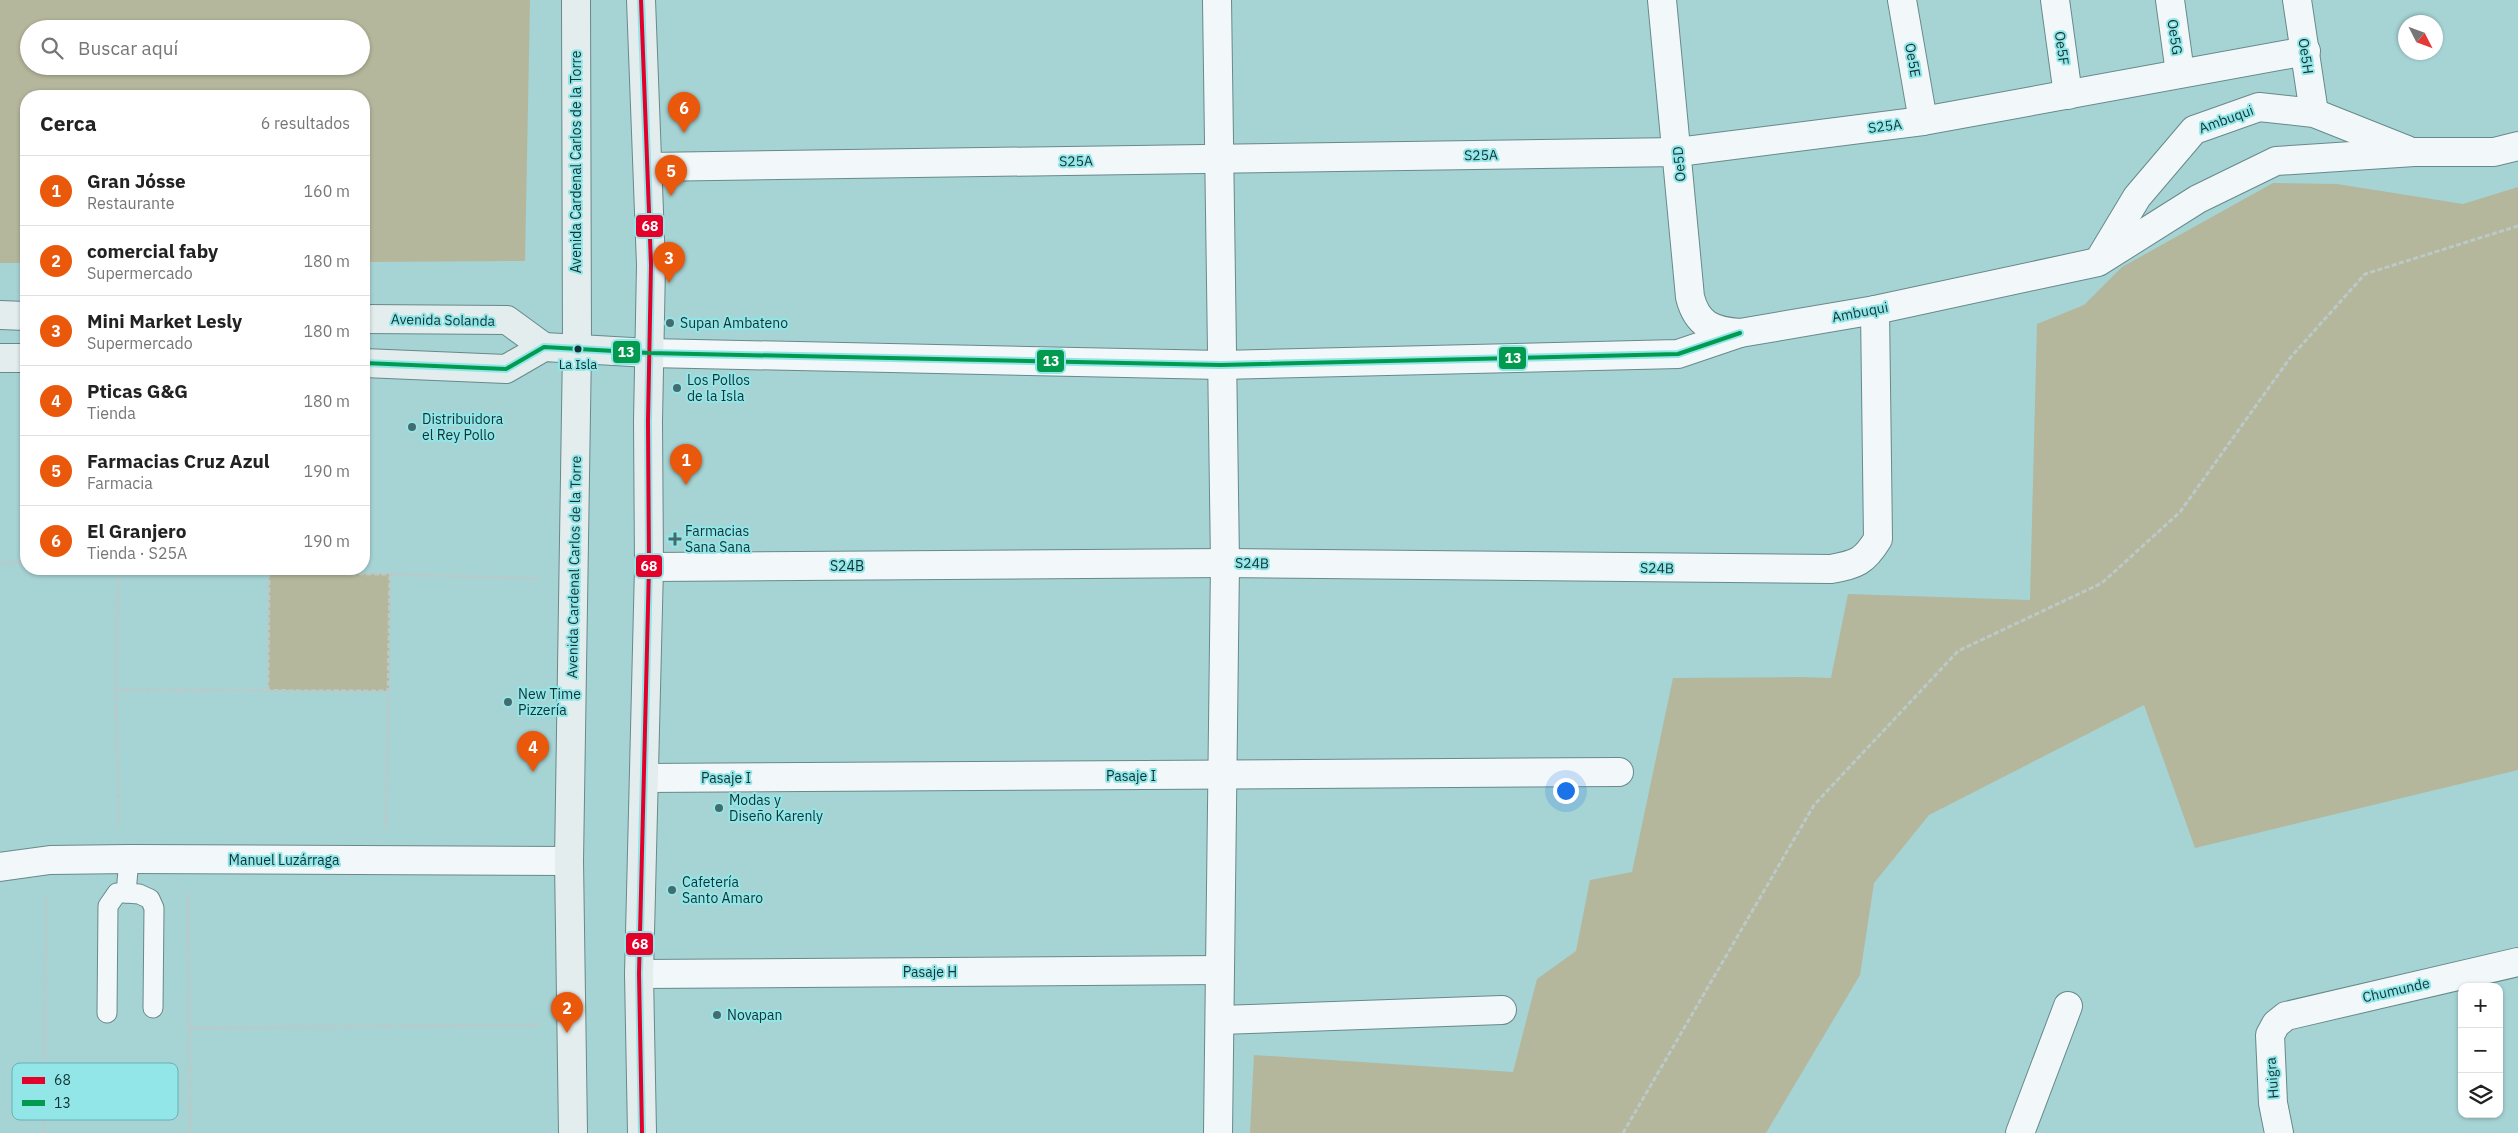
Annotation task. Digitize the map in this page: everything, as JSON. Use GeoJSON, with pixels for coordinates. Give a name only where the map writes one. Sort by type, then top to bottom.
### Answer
{"type":"FeatureCollection","features":[{"type":"Feature","properties":{"kind":"street","name":"Avenida Cardenal Carlos de la Torre"},"geometry":{"type":"LineString","coordinates":[[573,1133],[569,861],[577,348],[576,0]]}},
{"type":"Feature","properties":{"kind":"street"},"geometry":{"type":"LineString","coordinates":[[641,0],[651,265],[649,567],[639,974],[642,1133]]}},
{"type":"Feature","properties":{"kind":"street"},"geometry":{"type":"LineString","coordinates":[[1217,0],[1224,563],[1218,1133]]}},
{"type":"Feature","properties":{"kind":"street","name":"Oe5D"},"geometry":{"type":"LineString","coordinates":[[1662,0],[1678,152],[1690,297],[1694,311],[1705,324]]}},
{"type":"Feature","properties":{"kind":"street","name":"Oe5E"},"geometry":{"type":"LineString","coordinates":[[1902,0],[1923,121]]}},
{"type":"Feature","properties":{"kind":"street","name":"Oe5F"},"geometry":{"type":"LineString","coordinates":[[2055,0],[2068,95]]}},
{"type":"Feature","properties":{"kind":"street","name":"Oe5G"},"geometry":{"type":"LineString","coordinates":[[2170,0],[2180,73]]}},
{"type":"Feature","properties":{"kind":"street","name":"Oe5H"},"geometry":{"type":"LineString","coordinates":[[2297,0],[2314,113]]}},
{"type":"Feature","properties":{"kind":"street","name":"S25A"},"geometry":{"type":"LineString","coordinates":[[648,167],[1678,152],[1923,121],[2306,51]]}},
{"type":"Feature","properties":{"kind":"street","name":"Ambuqui"},"geometry":{"type":"LineString","coordinates":[[2098,262],[2137,197],[2194,130],[2259,107],[2314,113],[2414,152]]}},
{"type":"Feature","properties":{"kind":"street","name":"Ambuqui"},"geometry":{"type":"LineString","coordinates":[[649,353],[1221,365],[1678,354],[1740,334],[1875,310],[2098,262],[2198,199],[2276,162],[2414,152],[2494,152],[2518,146]]}},
{"type":"Feature","properties":{"kind":"street","name":"S24B"},"geometry":{"type":"LineString","coordinates":[[649,567],[1224,563],[1831,569],[1855,565],[1868,555],[1878,539],[1875,310]]}},
{"type":"Feature","properties":{"kind":"street"},"geometry":{"type":"LineString","coordinates":[[0,315],[20,316]]}},
{"type":"Feature","properties":{"kind":"street","name":"Avenida Solanda"},"geometry":{"type":"LineString","coordinates":[[370,319],[507,320],[544,347]]}},
{"type":"Feature","properties":{"kind":"street","name":"Ambuqui"},"geometry":{"type":"LineString","coordinates":[[1705,324],[1722,332],[1740,334]]}},
{"type":"Feature","properties":{"kind":"street"},"geometry":{"type":"LineString","coordinates":[[370,363],[506,369],[544,347],[649,353]]}},
{"type":"Feature","properties":{"kind":"street"},"geometry":{"type":"LineString","coordinates":[[0,358],[20,358]]}},
{"type":"Feature","properties":{"kind":"street","name":"Pasaje I"},"geometry":{"type":"LineString","coordinates":[[644,778],[1619,772]]}},
{"type":"Feature","properties":{"kind":"street","name":"Manuel Luzárraga"},"geometry":{"type":"LineString","coordinates":[[0,867],[124,847],[569,861]]}},
{"type":"Feature","properties":{"kind":"street","name":"Chumunde"},"geometry":{"type":"LineString","coordinates":[[2276,1024],[2286,1016],[2518,962]]}},
{"type":"Feature","properties":{"kind":"street","name":"Pasaje H"},"geometry":{"type":"LineString","coordinates":[[639,974],[1220,970]]}},
{"type":"Feature","properties":{"kind":"street"},"geometry":{"type":"LineString","coordinates":[[2020,1133],[2068,1006]]}},
{"type":"Feature","properties":{"kind":"street"},"geometry":{"type":"LineString","coordinates":[[1220,1020],[1502,1010]]}},
{"type":"Feature","properties":{"kind":"street","name":"Huigra"},"geometry":{"type":"LineString","coordinates":[[2276,1024],[2270,1035],[2273,1103],[2279,1133]]}},
{"type":"Feature","properties":{"kind":"street"},"geometry":{"type":"LineString","coordinates":[[2263,1133],[2273,1103]]}},
{"type":"Feature","properties":{"kind":"lane"},"geometry":{"type":"LineString","coordinates":[[124,847],[126,892]]}},
{"type":"Feature","properties":{"kind":"lane"},"geometry":{"type":"LineString","coordinates":[[107,1013],[108,906],[117,894],[126,892],[139,894],[150,899],[154,908],[153,1008]]}},
{"type":"Feature","properties":{"kind":"path"},"geometry":{"type":"LineString","coordinates":[[1623,1133],[1814,806],[1958,651],[2102,583],[2180,512],[2290,358],[2365,274],[2518,226]]}},
{"type":"Feature","properties":{"kind":"path"},"geometry":{"type":"LineString","coordinates":[[0,562],[20,562]]}},
{"type":"Feature","properties":{"kind":"path"},"geometry":{"type":"LineString","coordinates":[[370,574],[545,579]]}},
{"type":"Feature","properties":{"kind":"path"},"geometry":{"type":"LineString","coordinates":[[386,833],[390,574]]}},
{"type":"Feature","properties":{"kind":"path"},"geometry":{"type":"LineString","coordinates":[[118,575],[116,690],[124,847]]}},
{"type":"Feature","properties":{"kind":"path"},"geometry":{"type":"LineString","coordinates":[[268,690],[269,575]]}},
{"type":"Feature","properties":{"kind":"path"},"geometry":{"type":"LineString","coordinates":[[116,690],[389,691]]}},
{"type":"Feature","properties":{"kind":"path"},"geometry":{"type":"LineString","coordinates":[[187,886],[190,1133]]}},
{"type":"Feature","properties":{"kind":"path"},"geometry":{"type":"LineString","coordinates":[[45,1063],[46,889]]}},
{"type":"Feature","properties":{"kind":"path"},"geometry":{"type":"LineString","coordinates":[[189,1028],[540,1025]]}},
{"type":"Feature","properties":{"kind":"path"},"geometry":{"type":"LineString","coordinates":[[44,1120],[44,1133]]}},
{"type":"Feature","properties":{"kind":"green space"},"geometry":{"type":"Polygon","coordinates":[[[0,0],[530,0],[525,261],[370,262],[370,90],[20,90],[20,263],[0,263],[0,0]]]}},
{"type":"Feature","properties":{"kind":"green space"},"geometry":{"type":"Polygon","coordinates":[[[2273,183],[2337,184],[2463,204],[2518,187],[2518,770],[2195,848],[2144,705],[1929,815],[1874,883],[1860,975],[1766,1133],[1250,1133],[1254,1055],[1513,1072],[1537,979],[1576,951],[1590,880],[1632,872],[1673,678],[1831,678],[1848,594],[2030,600],[2037,324],[2084,305],[2122,267],[2273,183]]]}},
{"type":"Feature","properties":{"kind":"green space"},"geometry":{"type":"Polygon","coordinates":[[[390,574],[389,691],[268,690],[269,575],[390,574]]]}},
{"type":"Feature","properties":{"kind":"transit line","name":"68"},"geometry":{"type":"LineString","coordinates":[[641,0],[651,265],[648,421],[649,567],[639,974],[642,1133]]}},
{"type":"Feature","properties":{"kind":"transit line","name":"13"},"geometry":{"type":"LineString","coordinates":[[370,363],[506,369],[544,347],[649,353],[1221,365],[1678,354],[1740,333]]}},
{"type":"Feature","properties":{"kind":"place","name":"El Granjero"},"geometry":{"type":"Point","coordinates":[684,133]}},
{"type":"Feature","properties":{"kind":"place","name":"Farmacias Cruz Azul"},"geometry":{"type":"Point","coordinates":[671,196]}},
{"type":"Feature","properties":{"kind":"place","name":"Mini Market Lesly"},"geometry":{"type":"Point","coordinates":[669,283]}},
{"type":"Feature","properties":{"kind":"place","name":"Supan Ambateno"},"geometry":{"type":"Point","coordinates":[670,323]}},
{"type":"Feature","properties":{"kind":"place","name":"La Isla"},"geometry":{"type":"Point","coordinates":[578,349]}},
{"type":"Feature","properties":{"kind":"place","name":"Los Pollos de la Isla"},"geometry":{"type":"Point","coordinates":[677,388]}},
{"type":"Feature","properties":{"kind":"place","name":"Distribuidora el Rey Pollo"},"geometry":{"type":"Point","coordinates":[412,427]}},
{"type":"Feature","properties":{"kind":"place","name":"Gran Jósse"},"geometry":{"type":"Point","coordinates":[686,485]}},
{"type":"Feature","properties":{"kind":"place","name":"Farmacias Sana Sana"},"geometry":{"type":"Point","coordinates":[675,539]}},
{"type":"Feature","properties":{"kind":"place","name":"New Time Pizzería"},"geometry":{"type":"Point","coordinates":[508,702]}},
{"type":"Feature","properties":{"kind":"place","name":"Pticas G&G"},"geometry":{"type":"Point","coordinates":[533,772]}},
{"type":"Feature","properties":{"kind":"place","name":"Modas y Diseño Karenly"},"geometry":{"type":"Point","coordinates":[719,808]}},
{"type":"Feature","properties":{"kind":"place","name":"Cafetería Santo Amaro"},"geometry":{"type":"Point","coordinates":[672,890]}},
{"type":"Feature","properties":{"kind":"place","name":"Novapan"},"geometry":{"type":"Point","coordinates":[717,1015]}},
{"type":"Feature","properties":{"kind":"place","name":"comercial faby"},"geometry":{"type":"Point","coordinates":[567,1033]}}]}
